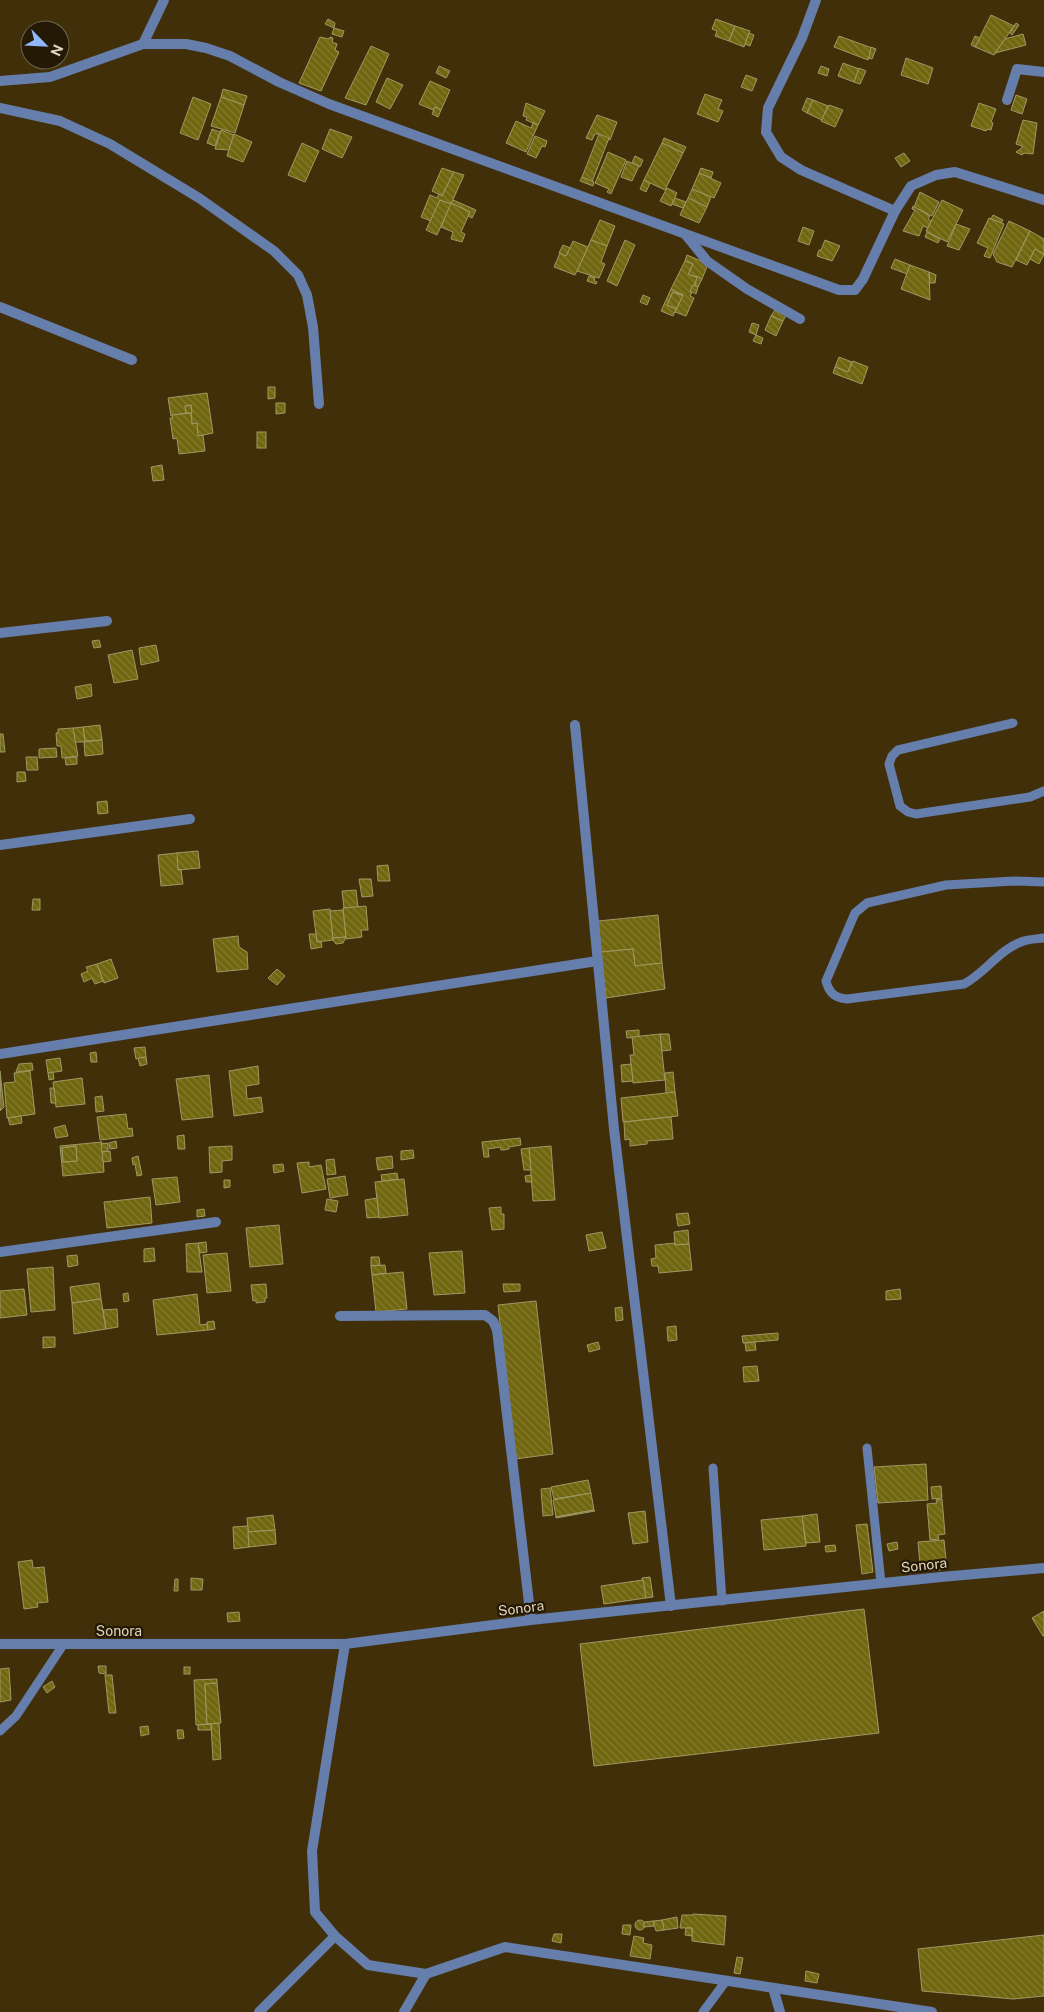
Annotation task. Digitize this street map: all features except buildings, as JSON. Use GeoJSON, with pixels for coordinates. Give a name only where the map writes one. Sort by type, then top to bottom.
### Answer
{"type":"FeatureCollection","features":[{"type":"Feature","properties":{"kind":"street"},"geometry":{"type":"LineString","coordinates":[[143,44],[164,0]]}},
{"type":"Feature","properties":{"kind":"street"},"geometry":{"type":"LineString","coordinates":[[816,0],[802,38],[768,108],[766,132],[781,157],[801,170],[895,211]]}},
{"type":"Feature","properties":{"kind":"street"},"geometry":{"type":"LineString","coordinates":[[0,81],[50,77],[143,44],[186,44],[206,48],[230,56],[279,82],[330,104],[839,290],[855,290],[863,279],[895,211],[911,186],[936,175],[955,172],[1044,200]]}},
{"type":"Feature","properties":{"kind":"street"},"geometry":{"type":"LineString","coordinates":[[1007,100],[1017,69],[1044,72]]}},
{"type":"Feature","properties":{"kind":"street"},"geometry":{"type":"LineString","coordinates":[[0,108],[60,121],[110,144],[198,198],[274,250],[298,275],[308,296],[313,327],[319,404]]}},
{"type":"Feature","properties":{"kind":"street"},"geometry":{"type":"LineString","coordinates":[[686,234],[707,261],[748,289],[800,319]]}},
{"type":"Feature","properties":{"kind":"street"},"geometry":{"type":"LineString","coordinates":[[0,307],[132,360]]}},
{"type":"Feature","properties":{"kind":"street"},"geometry":{"type":"LineString","coordinates":[[0,633],[107,621]]}},
{"type":"Feature","properties":{"kind":"street"},"geometry":{"type":"LineString","coordinates":[[575,725],[614,1129],[671,1606]]}},
{"type":"Feature","properties":{"kind":"street"},"geometry":{"type":"LineString","coordinates":[[0,844],[190,819]]}},
{"type":"Feature","properties":{"kind":"street"},"geometry":{"type":"LineString","coordinates":[[0,1054],[597,961]]}},
{"type":"Feature","properties":{"kind":"street"},"geometry":{"type":"LineString","coordinates":[[0,1252],[216,1222]]}},
{"type":"Feature","properties":{"kind":"street"},"geometry":{"type":"LineString","coordinates":[[340,1316],[484,1315],[493,1321],[497,1330],[531,1620]]}},
{"type":"Feature","properties":{"kind":"street","name":"Sonora"},"geometry":{"type":"LineString","coordinates":[[0,1644],[345,1644],[531,1620],[1044,1568]]}},
{"type":"Feature","properties":{"kind":"street"},"geometry":{"type":"LineString","coordinates":[[345,1644],[312,1851],[314,1912],[336,1936],[368,1965],[426,1974],[505,1946],[932,2012]]}},
{"type":"Feature","properties":{"kind":"street"},"geometry":{"type":"LineString","coordinates":[[259,2012],[336,1936]]}},
{"type":"Feature","properties":{"kind":"street"},"geometry":{"type":"LineString","coordinates":[[404,2012],[426,1974]]}},
{"type":"Feature","properties":{"kind":"street"},"geometry":{"type":"LineString","coordinates":[[773,1988],[780,2012]]}},
{"type":"Feature","properties":{"kind":"lane"},"geometry":{"type":"LineString","coordinates":[[1014,724],[898,750],[892,756],[889,764],[900,806],[908,812],[916,814],[1030,797],[1044,792]]}},
{"type":"Feature","properties":{"kind":"lane"},"geometry":{"type":"LineString","coordinates":[[1044,882],[1014,881],[946,885],[867,903],[855,913],[826,982],[828,990],[837,998],[847,999],[964,984],[974,979],[1012,945],[1023,941],[1044,938]]}},
{"type":"Feature","properties":{"kind":"lane"},"geometry":{"type":"LineString","coordinates":[[868,1448],[882,1583]]}},
{"type":"Feature","properties":{"kind":"lane"},"geometry":{"type":"LineString","coordinates":[[713,1468],[722,1601]]}},
{"type":"Feature","properties":{"kind":"lane"},"geometry":{"type":"LineString","coordinates":[[0,1731],[16,1716],[63,1645]]}},
{"type":"Feature","properties":{"kind":"lane"},"geometry":{"type":"LineString","coordinates":[[703,2012],[726,1981]]}}]}
